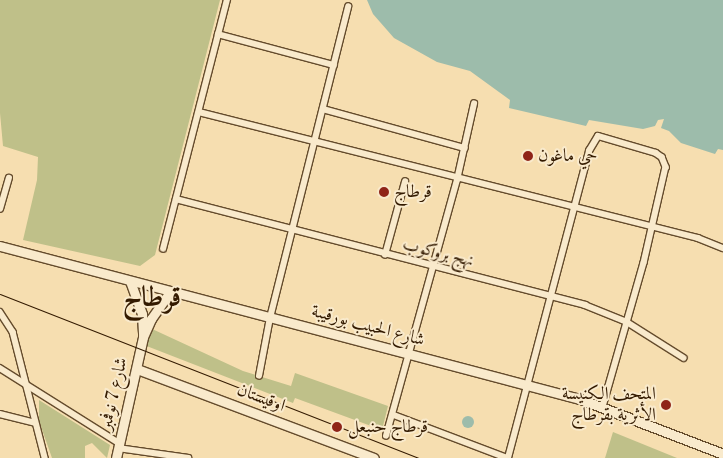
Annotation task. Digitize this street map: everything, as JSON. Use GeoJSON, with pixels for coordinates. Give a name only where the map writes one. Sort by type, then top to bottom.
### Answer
{"type":"FeatureCollection","features":[{"type":"Feature","properties":{"kind":"main road","name":"شارع الحبيب بورقيبة"},"geometry":{"type":"LineString","coordinates":[[0,246],[603,406],[723,454]]}},
{"type":"Feature","properties":{"kind":"main road","name":"شارع 7 نوفمبر"},"geometry":{"type":"LineString","coordinates":[[116,458],[143,337],[142,314],[130,281]]}},
{"type":"Feature","properties":{"kind":"main road","name":"شارع 7 نوفمبر"},"geometry":{"type":"LineString","coordinates":[[143,337],[151,319],[170,292]]}},
{"type":"Feature","properties":{"kind":"main road","name":"اوقيستان"},"geometry":{"type":"LineString","coordinates":[[137,369],[374,458]]}},
{"type":"Feature","properties":{"kind":"street"},"geometry":{"type":"LineString","coordinates":[[163,249],[227,0]]}},
{"type":"Feature","properties":{"kind":"street"},"geometry":{"type":"LineString","coordinates":[[259,376],[270,318],[348,7]]}},
{"type":"Feature","properties":{"kind":"street"},"geometry":{"type":"LineString","coordinates":[[218,34],[334,65]]}},
{"type":"Feature","properties":{"kind":"street"},"geometry":{"type":"LineString","coordinates":[[386,436],[394,415],[434,268],[474,104]]}},
{"type":"Feature","properties":{"kind":"street"},"geometry":{"type":"LineString","coordinates":[[323,109],[464,148]]}},
{"type":"Feature","properties":{"kind":"street"},"geometry":{"type":"LineString","coordinates":[[199,112],[457,180],[698,238],[723,248]]}},
{"type":"Feature","properties":{"kind":"street"},"geometry":{"type":"LineString","coordinates":[[394,415],[507,458],[552,297],[573,208],[589,151],[598,136],[662,156],[666,172],[603,406]]}},
{"type":"Feature","properties":{"kind":"street"},"geometry":{"type":"LineString","coordinates":[[0,209],[9,178]]}},
{"type":"Feature","properties":{"kind":"street"},"geometry":{"type":"LineString","coordinates":[[385,254],[405,182]]}},
{"type":"Feature","properties":{"kind":"street","name":"نهج بروكوب"},"geometry":{"type":"LineString","coordinates":[[176,199],[434,268],[586,305],[627,322],[684,358]]}},
{"type":"Feature","properties":{"kind":"street"},"geometry":{"type":"LineString","coordinates":[[0,312],[13,332],[45,458]]}},
{"type":"Feature","properties":{"kind":"street"},"geometry":{"type":"LineString","coordinates":[[0,368],[118,446],[188,458]]}},
{"type":"Feature","properties":{"kind":"street"},"geometry":{"type":"LineString","coordinates":[[0,414],[36,423]]}},
{"type":"Feature","properties":{"kind":"green space"},"geometry":{"type":"Polygon","coordinates":[[[0,0],[220,0],[155,255],[140,266],[23,240],[37,180],[38,157],[3,146],[0,113],[0,0]]]}},
{"type":"Feature","properties":{"kind":"green space"},"geometry":{"type":"Polygon","coordinates":[[[150,328],[243,371],[291,386],[295,373],[388,406],[382,430],[295,398],[293,403],[144,345],[150,328]]]}},
{"type":"Feature","properties":{"kind":"green space"},"geometry":{"type":"Polygon","coordinates":[[[39,400],[110,445],[107,458],[92,443],[85,446],[85,458],[52,458],[39,421],[39,400]]]}},
{"type":"Feature","properties":{"kind":"green space"},"geometry":{"type":"Polygon","coordinates":[[[613,432],[677,458],[605,458],[613,432]]]}},
{"type":"Feature","properties":{"kind":"shaded area"},"geometry":{"type":"Polygon","coordinates":[[[367,0],[723,0],[723,150],[718,149],[715,154],[681,143],[669,131],[661,128],[664,119],[658,120],[655,126],[643,129],[589,120],[586,126],[509,108],[510,100],[470,71],[437,62],[394,38],[373,14],[367,0]]]}},
{"type":"Feature","properties":{"kind":"shaded area"},"geometry":{"type":"Polygon","coordinates":[[[468,416],[474,422],[468,428],[462,422],[468,416]]]}},
{"type":"Feature","properties":{"kind":"tram line"},"geometry":{"type":"LineString","coordinates":[[0,294],[418,458]]}},
{"type":"Feature","properties":{"kind":"place","name":"حي ماغون"},"geometry":{"type":"Point","coordinates":[528,156]}},
{"type":"Feature","properties":{"kind":"place","name":"قرطاج"},"geometry":{"type":"Point","coordinates":[384,192]}},
{"type":"Feature","properties":{"kind":"place","name":"المتحف الكنيسة الأثرية بقرطاج"},"geometry":{"type":"Point","coordinates":[666,405]}},
{"type":"Feature","properties":{"kind":"place","name":"قرطاج حنبعل"},"geometry":{"type":"Point","coordinates":[337,427]}},
{"type":"Feature","properties":{"kind":"district","name":"قرطاج"},"geometry":{"type":"Point","coordinates":[152,298]}}]}
